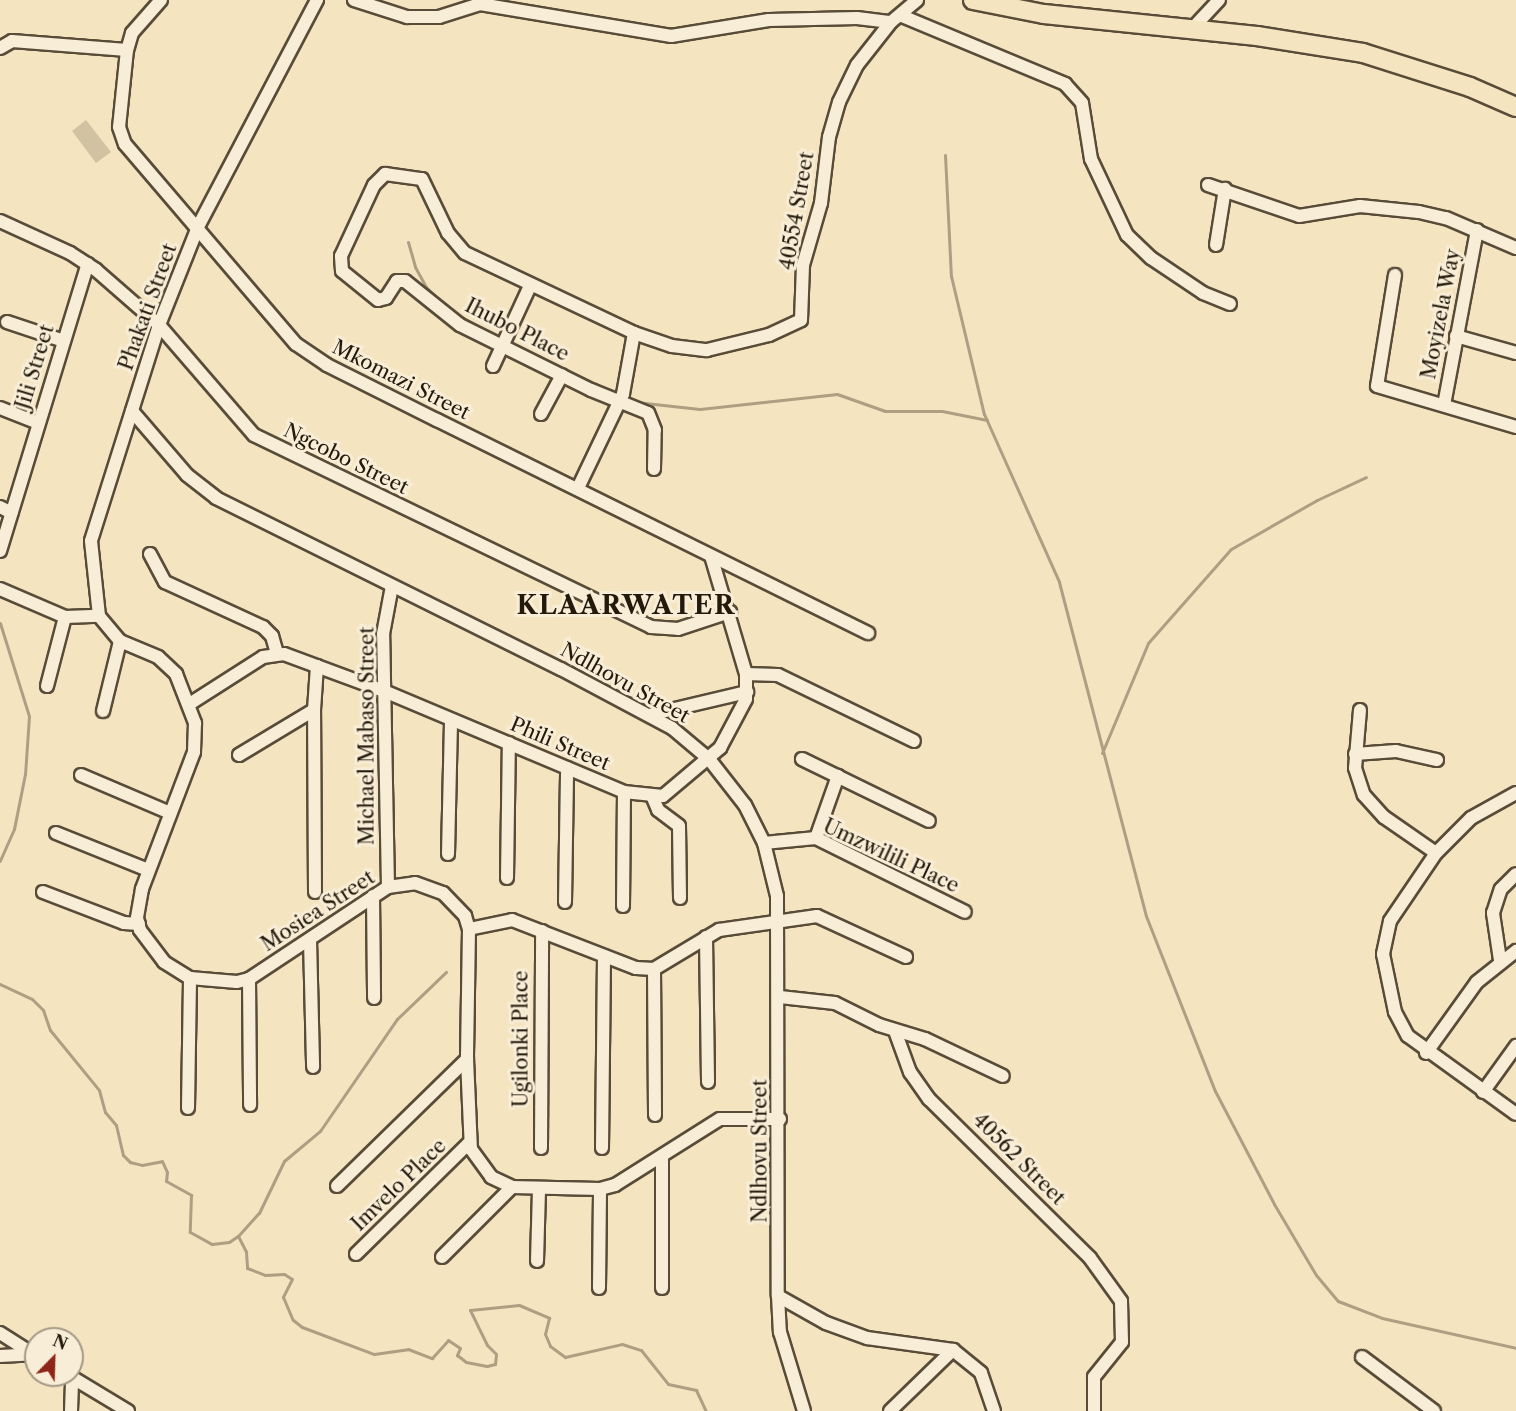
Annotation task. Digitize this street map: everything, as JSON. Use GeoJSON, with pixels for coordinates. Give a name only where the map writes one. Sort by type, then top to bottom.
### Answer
{"type":"FeatureCollection","features":[{"type":"Feature","properties":{"kind":"highway"},"geometry":{"type":"LineString","coordinates":[[973,0],[1044,14],[1191,30],[1363,53],[1459,83],[1516,107]]}},
{"type":"Feature","properties":{"kind":"street","name":"Mkomazi Street"},"geometry":{"type":"LineString","coordinates":[[161,0],[132,33],[127,50],[119,106],[122,135],[287,334],[313,357],[868,633]]}},
{"type":"Feature","properties":{"kind":"street","name":"Phakati Street"},"geometry":{"type":"LineString","coordinates":[[99,616],[91,541],[159,325],[198,227],[317,0]]}},
{"type":"Feature","properties":{"kind":"street"},"geometry":{"type":"LineString","coordinates":[[354,0],[407,17],[439,17],[480,4],[671,36],[768,20],[896,19],[1052,77],[1074,92],[1087,115],[1091,159],[1127,235],[1151,258],[1194,287],[1230,304]]}},
{"type":"Feature","properties":{"kind":"street"},"geometry":{"type":"LineString","coordinates":[[896,19],[917,0]]}},
{"type":"Feature","properties":{"kind":"street"},"geometry":{"type":"LineString","coordinates":[[1191,30],[1219,0]]}},
{"type":"Feature","properties":{"kind":"street","name":"40554 Street"},"geometry":{"type":"LineString","coordinates":[[634,333],[672,346],[707,350],[768,335],[801,320],[802,265],[821,203],[829,137],[839,102],[857,65],[896,19]]}},
{"type":"Feature","properties":{"kind":"street"},"geometry":{"type":"LineString","coordinates":[[1,47],[19,41],[127,50]]}},
{"type":"Feature","properties":{"kind":"street","name":"Ihubo Place"},"geometry":{"type":"LineString","coordinates":[[530,286],[456,245],[422,179],[393,174],[380,177],[341,256],[342,271],[378,300],[386,298],[397,281],[405,281],[460,325],[619,404],[644,411],[653,418],[654,469]]}},
{"type":"Feature","properties":{"kind":"street"},"geometry":{"type":"LineString","coordinates":[[1208,185],[1225,189],[1287,215],[1377,207],[1446,218],[1516,248]]}},
{"type":"Feature","properties":{"kind":"street"},"geometry":{"type":"LineString","coordinates":[[1216,245],[1225,189]]}},
{"type":"Feature","properties":{"kind":"street","name":"Ngcobo Street"},"geometry":{"type":"LineString","coordinates":[[0,221],[87,264],[159,325],[254,435],[641,624],[678,629],[730,612]]}},
{"type":"Feature","properties":{"kind":"street","name":"Moyizela Way"},"geometry":{"type":"LineString","coordinates":[[1444,405],[1477,230]]}},
{"type":"Feature","properties":{"kind":"street","name":"Jili Street"},"geometry":{"type":"LineString","coordinates":[[0,551],[87,264]]}},
{"type":"Feature","properties":{"kind":"street"},"geometry":{"type":"LineString","coordinates":[[1395,276],[1376,378],[1381,390],[1444,405],[1516,427]]}},
{"type":"Feature","properties":{"kind":"street"},"geometry":{"type":"LineString","coordinates":[[493,366],[530,286],[634,333],[619,404],[578,488]]}},
{"type":"Feature","properties":{"kind":"street"},"geometry":{"type":"LineString","coordinates":[[7,322],[64,341]]}},
{"type":"Feature","properties":{"kind":"street"},"geometry":{"type":"LineString","coordinates":[[1456,336],[1516,353]]}},
{"type":"Feature","properties":{"kind":"street"},"geometry":{"type":"LineString","coordinates":[[542,414],[562,375]]}},
{"type":"Feature","properties":{"kind":"street"},"geometry":{"type":"LineString","coordinates":[[0,408],[38,423]]}},
{"type":"Feature","properties":{"kind":"street","name":"Ndlhovu Street"},"geometry":{"type":"LineString","coordinates":[[132,411],[201,488],[649,715],[710,759],[745,805],[764,843],[774,876],[779,922],[778,1296],[780,1332],[804,1411]]}},
{"type":"Feature","properties":{"kind":"street"},"geometry":{"type":"LineString","coordinates":[[0,507],[12,513]]}},
{"type":"Feature","properties":{"kind":"street"},"geometry":{"type":"LineString","coordinates":[[150,554],[165,582],[263,627],[272,636],[277,654],[263,657],[191,703]]}},
{"type":"Feature","properties":{"kind":"street"},"geometry":{"type":"LineString","coordinates":[[680,898],[679,826],[658,810],[653,798],[670,793],[710,759],[741,715],[747,692],[746,674],[730,612],[711,556]]}},
{"type":"Feature","properties":{"kind":"street","name":"Michael Mabaso Street"},"geometry":{"type":"LineString","coordinates":[[388,887],[383,634],[392,586]]}},
{"type":"Feature","properties":{"kind":"street"},"geometry":{"type":"LineString","coordinates":[[0,589],[65,617],[99,616],[120,641],[168,665],[191,703],[195,723],[194,752],[148,870],[138,909],[139,924],[124,923],[43,892]]}},
{"type":"Feature","properties":{"kind":"street"},"geometry":{"type":"LineString","coordinates":[[47,686],[65,617]]}},
{"type":"Feature","properties":{"kind":"street"},"geometry":{"type":"LineString","coordinates":[[103,711],[120,641]]}},
{"type":"Feature","properties":{"kind":"street","name":"Phili Street"},"geometry":{"type":"LineString","coordinates":[[277,654],[384,691],[624,792],[653,798]]}},
{"type":"Feature","properties":{"kind":"street"},"geometry":{"type":"LineString","coordinates":[[315,892],[314,710],[317,666]]}},
{"type":"Feature","properties":{"kind":"street"},"geometry":{"type":"LineString","coordinates":[[746,674],[778,675],[914,741]]}},
{"type":"Feature","properties":{"kind":"street"},"geometry":{"type":"LineString","coordinates":[[649,715],[747,692]]}},
{"type":"Feature","properties":{"kind":"street"},"geometry":{"type":"LineString","coordinates":[[239,755],[314,710]]}},
{"type":"Feature","properties":{"kind":"street"},"geometry":{"type":"LineString","coordinates":[[1360,710],[1355,754],[1364,795],[1384,816],[1436,853]]}},
{"type":"Feature","properties":{"kind":"street"},"geometry":{"type":"LineString","coordinates":[[448,854],[451,720]]}},
{"type":"Feature","properties":{"kind":"street"},"geometry":{"type":"LineString","coordinates":[[507,878],[509,742]]}},
{"type":"Feature","properties":{"kind":"street"},"geometry":{"type":"LineString","coordinates":[[1355,754],[1396,751],[1437,760]]}},
{"type":"Feature","properties":{"kind":"street"},"geometry":{"type":"LineString","coordinates":[[802,759],[928,821]]}},
{"type":"Feature","properties":{"kind":"street"},"geometry":{"type":"LineString","coordinates":[[565,902],[567,768]]}},
{"type":"Feature","properties":{"kind":"street"},"geometry":{"type":"LineString","coordinates":[[81,775],[170,813]]}},
{"type":"Feature","properties":{"kind":"street"},"geometry":{"type":"LineString","coordinates":[[816,838],[838,776]]}},
{"type":"Feature","properties":{"kind":"street"},"geometry":{"type":"LineString","coordinates":[[623,906],[624,792]]}},
{"type":"Feature","properties":{"kind":"street"},"geometry":{"type":"LineString","coordinates":[[1516,793],[1471,818],[1436,853],[1390,921],[1383,954],[1395,1012],[1408,1036],[1426,1053],[1516,1114]]}},
{"type":"Feature","properties":{"kind":"street"},"geometry":{"type":"LineString","coordinates":[[56,833],[148,870]]}},
{"type":"Feature","properties":{"kind":"street","name":"Umzwilili Place"},"geometry":{"type":"LineString","coordinates":[[764,843],[816,838],[965,912]]}},
{"type":"Feature","properties":{"kind":"street"},"geometry":{"type":"LineString","coordinates":[[1500,960],[1493,913],[1501,889],[1516,874]]}},
{"type":"Feature","properties":{"kind":"street","name":"Mosiea Street"},"geometry":{"type":"LineString","coordinates":[[139,924],[150,947],[189,978],[219,983],[249,979],[388,887],[415,883],[443,892],[465,916],[470,929]]}},
{"type":"Feature","properties":{"kind":"street"},"geometry":{"type":"LineString","coordinates":[[373,896],[374,998]]}},
{"type":"Feature","properties":{"kind":"street"},"geometry":{"type":"LineString","coordinates":[[780,1119],[720,1119],[632,1177],[600,1189],[512,1187],[491,1177],[475,1158],[470,1143],[467,1059],[470,929],[506,919],[636,968],[654,969],[706,937],[733,927],[823,917],[906,957]]}},
{"type":"Feature","properties":{"kind":"street","name":"Ugilonki Place"},"geometry":{"type":"LineString","coordinates":[[541,1148],[542,931]]}},
{"type":"Feature","properties":{"kind":"street"},"geometry":{"type":"LineString","coordinates":[[706,937],[708,1082]]}},
{"type":"Feature","properties":{"kind":"street"},"geometry":{"type":"LineString","coordinates":[[310,939],[313,1067]]}},
{"type":"Feature","properties":{"kind":"street"},"geometry":{"type":"LineString","coordinates":[[1426,1053],[1472,988],[1500,960],[1516,951]]}},
{"type":"Feature","properties":{"kind":"street"},"geometry":{"type":"LineString","coordinates":[[602,1148],[604,956]]}},
{"type":"Feature","properties":{"kind":"street"},"geometry":{"type":"LineString","coordinates":[[654,969],[655,1115]]}},
{"type":"Feature","properties":{"kind":"street"},"geometry":{"type":"LineString","coordinates":[[189,978],[189,1108]]}},
{"type":"Feature","properties":{"kind":"street"},"geometry":{"type":"LineString","coordinates":[[249,979],[250,1105]]}},
{"type":"Feature","properties":{"kind":"street"},"geometry":{"type":"LineString","coordinates":[[780,997],[835,1004],[895,1031],[925,1039],[1003,1076]]}},
{"type":"Feature","properties":{"kind":"street","name":"40562 Street"},"geometry":{"type":"LineString","coordinates":[[895,1031],[910,1071],[929,1099],[1090,1258],[1118,1294],[1123,1310],[1122,1342],[1098,1371],[1092,1384],[1094,1411]]}},
{"type":"Feature","properties":{"kind":"street"},"geometry":{"type":"LineString","coordinates":[[1483,1092],[1516,1046]]}},
{"type":"Feature","properties":{"kind":"street"},"geometry":{"type":"LineString","coordinates":[[337,1186],[467,1059]]}},
{"type":"Feature","properties":{"kind":"street","name":"Imvelo Place"},"geometry":{"type":"LineString","coordinates":[[356,1254],[470,1143]]}},
{"type":"Feature","properties":{"kind":"street"},"geometry":{"type":"LineString","coordinates":[[662,1157],[662,1288]]}},
{"type":"Feature","properties":{"kind":"street"},"geometry":{"type":"LineString","coordinates":[[441,1257],[512,1187]]}},
{"type":"Feature","properties":{"kind":"street"},"geometry":{"type":"LineString","coordinates":[[537,1261],[539,1189]]}},
{"type":"Feature","properties":{"kind":"street"},"geometry":{"type":"LineString","coordinates":[[599,1288],[600,1189]]}},
{"type":"Feature","properties":{"kind":"street"},"geometry":{"type":"LineString","coordinates":[[778,1296],[845,1331],[953,1350],[981,1373],[994,1411]]}},
{"type":"Feature","properties":{"kind":"street"},"geometry":{"type":"LineString","coordinates":[[0,1334],[24,1348]]}},
{"type":"Feature","properties":{"kind":"street"},"geometry":{"type":"LineString","coordinates":[[890,1411],[953,1350]]}},
{"type":"Feature","properties":{"kind":"street"},"geometry":{"type":"LineString","coordinates":[[0,1356],[24,1355]]}},
{"type":"Feature","properties":{"kind":"street"},"geometry":{"type":"LineString","coordinates":[[1362,1357],[1434,1411]]}},
{"type":"Feature","properties":{"kind":"street"},"geometry":{"type":"LineString","coordinates":[[84,1384],[128,1411]]}},
{"type":"Feature","properties":{"kind":"street"},"geometry":{"type":"LineString","coordinates":[[70,1387],[71,1411]]}},
{"type":"Feature","properties":{"kind":"shaded area"},"geometry":{"type":"Polygon","coordinates":[[[86,120],[111,152],[96,163],[72,131],[86,120]]]}},
{"type":"Feature","properties":{"kind":"waterway"},"geometry":{"type":"LineString","coordinates":[[945,155],[951,276],[984,414],[1059,582],[1146,916],[1215,1091],[1274,1204],[1316,1275],[1338,1301],[1382,1318],[1516,1348]]}},
{"type":"Feature","properties":{"kind":"waterway"},"geometry":{"type":"LineString","coordinates":[[408,242],[415,267],[426,287],[445,306]]}},
{"type":"Feature","properties":{"kind":"waterway"},"geometry":{"type":"LineString","coordinates":[[453,312],[499,338]]}},
{"type":"Feature","properties":{"kind":"waterway"},"geometry":{"type":"LineString","coordinates":[[519,347],[610,391]]}},
{"type":"Feature","properties":{"kind":"waterway"},"geometry":{"type":"LineString","coordinates":[[636,402],[700,409],[837,394],[885,411],[942,411],[987,420]]}},
{"type":"Feature","properties":{"kind":"waterway"},"geometry":{"type":"LineString","coordinates":[[1102,753],[1148,643],[1231,549],[1317,500],[1366,477]]}},
{"type":"Feature","properties":{"kind":"waterway"},"geometry":{"type":"LineString","coordinates":[[0,623],[29,716],[25,774],[14,829],[0,861]]}},
{"type":"Feature","properties":{"kind":"waterway"},"geometry":{"type":"LineString","coordinates":[[238,1236],[259,1213],[284,1161],[320,1131],[397,1019],[446,972]]}},
{"type":"Feature","properties":{"kind":"waterway"},"geometry":{"type":"LineString","coordinates":[[0,984],[32,999],[43,1010],[50,1030],[99,1090],[105,1112],[116,1125],[123,1155],[130,1162],[142,1165],[162,1161],[167,1172],[166,1181],[191,1195],[190,1232],[212,1244],[229,1242],[238,1236],[246,1252],[247,1268],[265,1275],[284,1274],[292,1279],[283,1297],[293,1320],[302,1327],[374,1354],[408,1349],[432,1358],[448,1340],[460,1348],[457,1355],[466,1362],[487,1366],[495,1364],[496,1354],[487,1345],[470,1310],[519,1305],[549,1318],[545,1334],[550,1346],[565,1357],[622,1344],[641,1350],[668,1384],[696,1390],[706,1411]]}},
{"type":"Feature","properties":{"kind":"district","name":"KLAARWATER"},"geometry":{"type":"Point","coordinates":[626,606]}}]}
